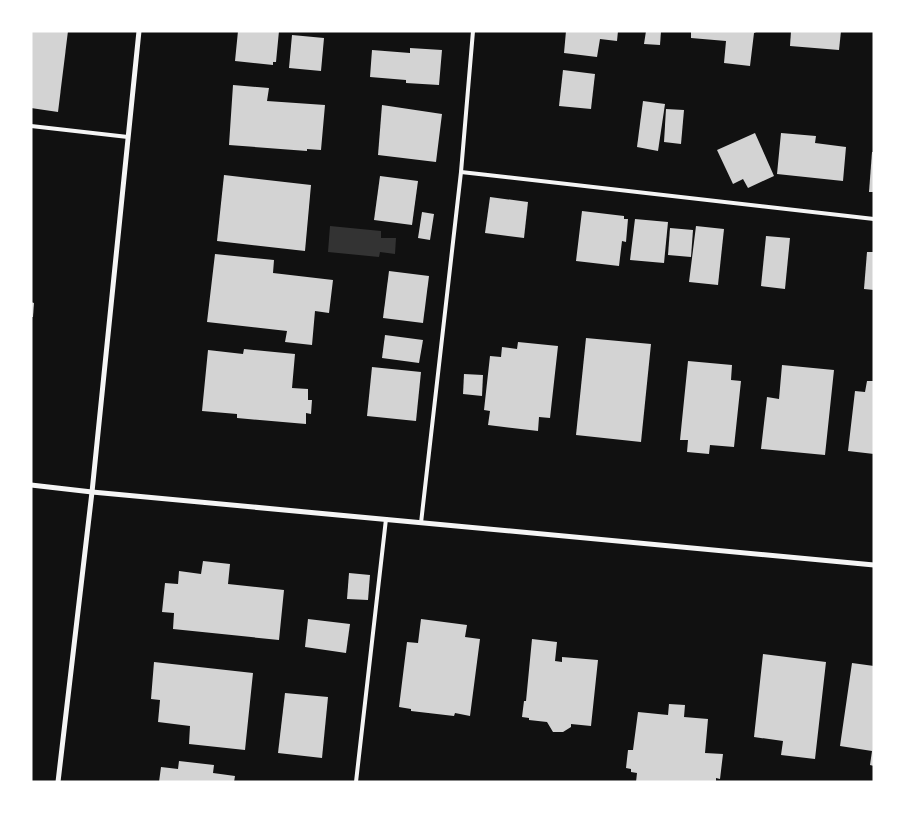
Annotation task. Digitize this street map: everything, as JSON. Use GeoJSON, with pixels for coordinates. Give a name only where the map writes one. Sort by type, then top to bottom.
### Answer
{"type":"FeatureCollection","features":[{"type":"Feature","properties":{"kind":"street"},"geometry":{"type":"LineString","coordinates":[[58,782],[92,492],[139,31]]}},
{"type":"Feature","properties":{"kind":"street"},"geometry":{"type":"LineString","coordinates":[[31,485],[874,565]]}},
{"type":"Feature","properties":{"kind":"lane"},"geometry":{"type":"LineString","coordinates":[[421,523],[461,172],[473,31]]}},
{"type":"Feature","properties":{"kind":"lane"},"geometry":{"type":"LineString","coordinates":[[31,126],[128,137]]}},
{"type":"Feature","properties":{"kind":"lane"},"geometry":{"type":"LineString","coordinates":[[461,172],[874,219]]}},
{"type":"Feature","properties":{"kind":"lane"},"geometry":{"type":"LineString","coordinates":[[356,782],[386,519]]}},
{"type":"Feature","properties":{"kind":"shaded area"},"geometry":{"type":"Polygon","coordinates":[[[330,226],[381,231],[381,238],[396,238],[395,254],[380,252],[379,257],[328,252],[330,226]]]}},
{"type":"Feature","properties":{"kind":"building"},"geometry":{"type":"Polygon","coordinates":[[[31,31],[68,31],[58,112],[31,108],[31,31]]]}},
{"type":"Feature","properties":{"kind":"building"},"geometry":{"type":"Polygon","coordinates":[[[238,31],[279,31],[276,62],[273,62],[273,65],[235,61],[238,31]]]}},
{"type":"Feature","properties":{"kind":"building"},"geometry":{"type":"Polygon","coordinates":[[[566,31],[618,31],[617,41],[600,39],[597,57],[564,53],[566,31]]]}},
{"type":"Feature","properties":{"kind":"building"},"geometry":{"type":"Polygon","coordinates":[[[646,31],[661,31],[660,45],[644,44],[646,31]]]}},
{"type":"Feature","properties":{"kind":"building"},"geometry":{"type":"Polygon","coordinates":[[[691,31],[758,31],[754,33],[750,66],[724,63],[726,41],[691,38],[691,31]]]}},
{"type":"Feature","properties":{"kind":"building"},"geometry":{"type":"Polygon","coordinates":[[[791,31],[841,31],[839,50],[790,46],[791,31]]]}},
{"type":"Feature","properties":{"kind":"building"},"geometry":{"type":"Polygon","coordinates":[[[292,35],[324,38],[321,71],[289,68],[292,35]]]}},
{"type":"Feature","properties":{"kind":"building"},"geometry":{"type":"Polygon","coordinates":[[[410,48],[442,50],[439,85],[406,83],[406,80],[370,77],[372,50],[410,53],[410,48]]]}},
{"type":"Feature","properties":{"kind":"building"},"geometry":{"type":"Polygon","coordinates":[[[563,70],[595,74],[591,109],[559,106],[563,70]]]}},
{"type":"Feature","properties":{"kind":"building"},"geometry":{"type":"Polygon","coordinates":[[[233,85],[269,88],[267,101],[325,105],[321,150],[307,149],[307,151],[229,145],[233,85]]]}},
{"type":"Feature","properties":{"kind":"building"},"geometry":{"type":"Polygon","coordinates":[[[643,101],[665,104],[658,151],[637,147],[643,101]]]}},
{"type":"Feature","properties":{"kind":"building"},"geometry":{"type":"Polygon","coordinates":[[[382,105],[442,114],[436,162],[378,155],[382,105]]]}},
{"type":"Feature","properties":{"kind":"building"},"geometry":{"type":"Polygon","coordinates":[[[666,109],[684,110],[681,144],[664,142],[666,109]]]}},
{"type":"Feature","properties":{"kind":"building"},"geometry":{"type":"Polygon","coordinates":[[[755,133],[774,176],[748,188],[743,179],[733,184],[717,150],[755,133]]]}},
{"type":"Feature","properties":{"kind":"building"},"geometry":{"type":"Polygon","coordinates":[[[781,133],[816,136],[815,143],[846,147],[843,181],[777,174],[781,133]]]}},
{"type":"Feature","properties":{"kind":"building"},"geometry":{"type":"Polygon","coordinates":[[[872,152],[874,152],[874,192],[869,192],[872,152]]]}},
{"type":"Feature","properties":{"kind":"building"},"geometry":{"type":"Polygon","coordinates":[[[224,175],[311,185],[305,251],[217,241],[224,175]]]}},
{"type":"Feature","properties":{"kind":"building"},"geometry":{"type":"Polygon","coordinates":[[[380,176],[418,181],[412,225],[374,220],[380,176]]]}},
{"type":"Feature","properties":{"kind":"building"},"geometry":{"type":"Polygon","coordinates":[[[490,197],[528,202],[524,238],[485,233],[490,197]]]}},
{"type":"Feature","properties":{"kind":"building"},"geometry":{"type":"Polygon","coordinates":[[[582,211],[624,216],[624,219],[628,219],[626,242],[622,241],[619,266],[576,261],[582,211]]]}},
{"type":"Feature","properties":{"kind":"building"},"geometry":{"type":"Polygon","coordinates":[[[422,212],[434,214],[430,240],[418,238],[422,212]]]}},
{"type":"Feature","properties":{"kind":"building"},"geometry":{"type":"Polygon","coordinates":[[[635,219],[668,222],[664,263],[630,260],[635,219]]]}},
{"type":"Feature","properties":{"kind":"building"},"geometry":{"type":"Polygon","coordinates":[[[696,226],[724,229],[718,285],[689,282],[696,226]]]}},
{"type":"Feature","properties":{"kind":"building"},"geometry":{"type":"Polygon","coordinates":[[[670,228],[693,230],[691,257],[668,255],[670,228]]]}},
{"type":"Feature","properties":{"kind":"building"},"geometry":{"type":"Polygon","coordinates":[[[766,236],[790,238],[785,289],[761,286],[766,236]]]}},
{"type":"Feature","properties":{"kind":"building"},"geometry":{"type":"Polygon","coordinates":[[[867,252],[874,252],[874,290],[864,289],[867,252]]]}},
{"type":"Feature","properties":{"kind":"building"},"geometry":{"type":"Polygon","coordinates":[[[215,254],[274,260],[273,273],[333,280],[329,313],[315,311],[312,345],[285,342],[287,331],[207,322],[215,254]]]}},
{"type":"Feature","properties":{"kind":"building"},"geometry":{"type":"Polygon","coordinates":[[[389,271],[429,276],[423,323],[383,318],[389,271]]]}},
{"type":"Feature","properties":{"kind":"building"},"geometry":{"type":"Polygon","coordinates":[[[31,302],[34,303],[33,317],[31,317],[31,302]]]}},
{"type":"Feature","properties":{"kind":"building"},"geometry":{"type":"Polygon","coordinates":[[[385,335],[423,340],[419,363],[382,358],[385,335]]]}},
{"type":"Feature","properties":{"kind":"building"},"geometry":{"type":"Polygon","coordinates":[[[586,338],[651,344],[641,442],[576,435],[586,338]]]}},
{"type":"Feature","properties":{"kind":"building"},"geometry":{"type":"Polygon","coordinates":[[[518,342],[558,346],[550,418],[539,417],[538,431],[488,425],[490,411],[484,410],[490,356],[501,357],[502,347],[517,349],[518,342]]]}},
{"type":"Feature","properties":{"kind":"building"},"geometry":{"type":"Polygon","coordinates":[[[244,349],[295,354],[292,388],[308,389],[308,400],[312,400],[311,414],[306,413],[306,424],[237,418],[237,414],[202,411],[208,350],[243,354],[244,349]]]}},
{"type":"Feature","properties":{"kind":"building"},"geometry":{"type":"Polygon","coordinates":[[[688,361],[732,365],[731,380],[741,381],[734,447],[710,445],[709,454],[687,452],[688,440],[680,440],[688,361]]]}},
{"type":"Feature","properties":{"kind":"building"},"geometry":{"type":"Polygon","coordinates":[[[782,365],[834,370],[825,455],[761,449],[767,397],[779,399],[782,365]]]}},
{"type":"Feature","properties":{"kind":"building"},"geometry":{"type":"Polygon","coordinates":[[[372,367],[421,372],[416,421],[367,416],[372,367]]]}},
{"type":"Feature","properties":{"kind":"building"},"geometry":{"type":"Polygon","coordinates":[[[464,374],[483,375],[482,396],[463,394],[464,374]]]}},
{"type":"Feature","properties":{"kind":"building"},"geometry":{"type":"Polygon","coordinates":[[[867,381],[874,381],[874,454],[848,451],[855,391],[865,392],[867,381]]]}},
{"type":"Feature","properties":{"kind":"building"},"geometry":{"type":"Polygon","coordinates":[[[203,561],[230,564],[228,584],[284,590],[279,640],[173,629],[174,613],[162,612],[165,583],[178,584],[179,571],[201,574],[203,561]]]}},
{"type":"Feature","properties":{"kind":"building"},"geometry":{"type":"Polygon","coordinates":[[[349,573],[370,575],[368,600],[347,599],[349,573]]]}},
{"type":"Feature","properties":{"kind":"building"},"geometry":{"type":"Polygon","coordinates":[[[308,619],[350,624],[346,653],[305,647],[308,619]]]}},
{"type":"Feature","properties":{"kind":"building"},"geometry":{"type":"Polygon","coordinates":[[[421,619],[467,625],[465,637],[480,639],[470,716],[455,713],[454,716],[411,711],[411,709],[399,707],[407,642],[418,643],[421,619]]]}},
{"type":"Feature","properties":{"kind":"building"},"geometry":{"type":"Polygon","coordinates":[[[532,639],[557,642],[555,661],[562,662],[562,657],[598,660],[591,726],[571,724],[571,727],[563,732],[553,732],[547,722],[529,720],[529,718],[522,717],[524,701],[526,701],[532,639]]]}},
{"type":"Feature","properties":{"kind":"building"},"geometry":{"type":"Polygon","coordinates":[[[763,654],[826,662],[815,759],[781,755],[783,741],[754,737],[763,654]]]}},
{"type":"Feature","properties":{"kind":"building"},"geometry":{"type":"Polygon","coordinates":[[[154,662],[253,673],[245,750],[189,744],[190,726],[158,722],[160,700],[151,699],[154,662]]]}},
{"type":"Feature","properties":{"kind":"building"},"geometry":{"type":"Polygon","coordinates":[[[852,663],[874,666],[874,766],[870,765],[872,751],[840,746],[852,663]]]}},
{"type":"Feature","properties":{"kind":"building"},"geometry":{"type":"Polygon","coordinates":[[[285,693],[328,697],[322,758],[278,753],[285,693]]]}},
{"type":"Feature","properties":{"kind":"building"},"geometry":{"type":"Polygon","coordinates":[[[669,704],[685,705],[684,717],[708,719],[705,753],[723,754],[720,779],[716,778],[716,782],[636,782],[637,773],[631,772],[631,769],[626,768],[628,750],[633,750],[638,712],[668,715],[669,704]]]}},
{"type":"Feature","properties":{"kind":"building"},"geometry":{"type":"Polygon","coordinates":[[[179,761],[214,765],[213,773],[235,776],[234,782],[159,782],[161,767],[178,769],[179,761]]]}}]}
